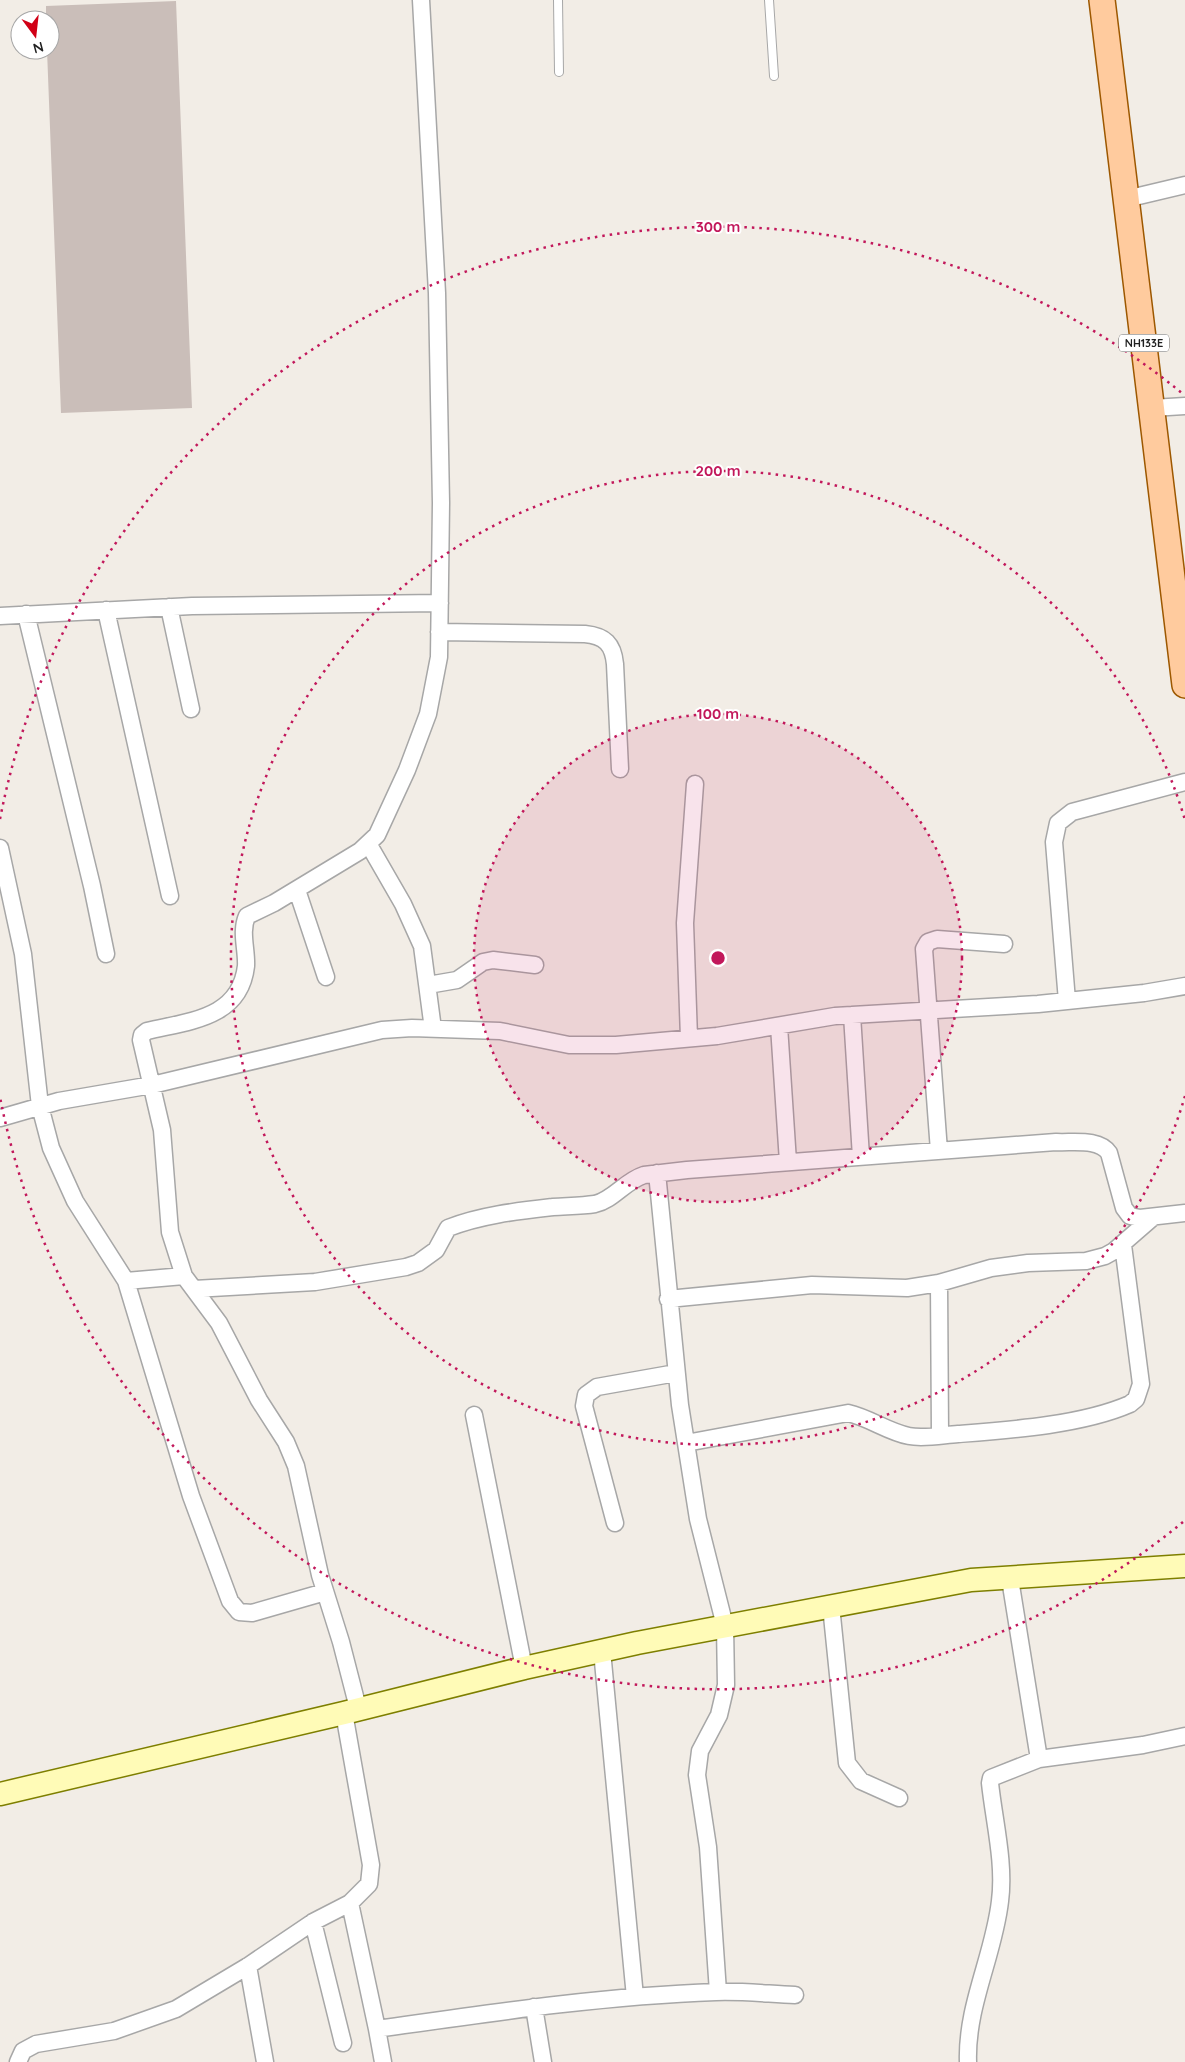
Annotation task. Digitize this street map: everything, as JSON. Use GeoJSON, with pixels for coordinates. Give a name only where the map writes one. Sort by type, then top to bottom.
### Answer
{"type":"FeatureCollection","features":[{"type":"Feature","properties":{"kind":"main road","name":"NH133E"},"geometry":{"type":"LineString","coordinates":[[1102,0],[1152,408],[1180,601],[1185,685]]}},
{"type":"Feature","properties":{"kind":"street"},"geometry":{"type":"LineString","coordinates":[[18,2062],[23,2051],[36,2044],[114,2031],[176,2009],[248,1966],[313,1922],[350,1903],[369,1884],[371,1865],[351,1710],[302,1491],[286,1442],[259,1400],[219,1323],[189,1282],[170,1232],[166,1196],[166,1156],[142,1035],[147,1031],[216,1013],[228,1005],[242,980],[246,966],[244,925],[247,916],[297,890],[369,845],[389,812],[428,714],[439,657],[441,503],[437,293],[421,0]]}},
{"type":"Feature","properties":{"kind":"street"},"geometry":{"type":"LineString","coordinates":[[1126,199],[1185,185]]}},
{"type":"Feature","properties":{"kind":"street"},"geometry":{"type":"LineString","coordinates":[[1152,408],[1185,406]]}},
{"type":"Feature","properties":{"kind":"street"},"geometry":{"type":"LineString","coordinates":[[0,616],[169,607],[440,603]]}},
{"type":"Feature","properties":{"kind":"street"},"geometry":{"type":"LineString","coordinates":[[169,607],[191,710]]}},
{"type":"Feature","properties":{"kind":"street"},"geometry":{"type":"LineString","coordinates":[[106,610],[170,896]]}},
{"type":"Feature","properties":{"kind":"street"},"geometry":{"type":"LineString","coordinates":[[26,614],[92,886],[106,954]]}},
{"type":"Feature","properties":{"kind":"street"},"geometry":{"type":"LineString","coordinates":[[439,632],[585,634],[600,637],[607,641],[614,654],[620,769]]}},
{"type":"Feature","properties":{"kind":"street"},"geometry":{"type":"LineString","coordinates":[[1067,1001],[1054,842],[1058,822],[1072,812],[1185,782]]}},
{"type":"Feature","properties":{"kind":"street"},"geometry":{"type":"LineString","coordinates":[[689,1038],[685,923],[695,784]]}},
{"type":"Feature","properties":{"kind":"street"},"geometry":{"type":"LineString","coordinates":[[369,845],[415,927],[422,946],[433,1029]]}},
{"type":"Feature","properties":{"kind":"street"},"geometry":{"type":"LineString","coordinates":[[0,848],[23,954],[40,1106],[51,1148],[75,1201],[117,1264],[126,1281],[191,1496],[230,1601],[240,1612],[252,1613],[325,1592]]}},
{"type":"Feature","properties":{"kind":"street"},"geometry":{"type":"LineString","coordinates":[[297,890],[326,977]]}},
{"type":"Feature","properties":{"kind":"street"},"geometry":{"type":"LineString","coordinates":[[939,1151],[924,955],[928,942],[942,938],[1004,944]]}},
{"type":"Feature","properties":{"kind":"street"},"geometry":{"type":"LineString","coordinates":[[428,985],[457,980],[483,962],[493,960],[535,965]]}},
{"type":"Feature","properties":{"kind":"street"},"geometry":{"type":"LineString","coordinates":[[0,1118],[40,1106],[152,1085],[358,1034],[382,1030],[500,1031],[569,1045],[616,1045],[689,1038],[852,1015],[1067,1001],[1144,994],[1185,986]]}},
{"type":"Feature","properties":{"kind":"street"},"geometry":{"type":"LineString","coordinates":[[852,1015],[861,1157]]}},
{"type":"Feature","properties":{"kind":"street"},"geometry":{"type":"LineString","coordinates":[[779,1026],[788,1162]]}},
{"type":"Feature","properties":{"kind":"street"},"geometry":{"type":"LineString","coordinates":[[126,1281],[316,1282],[406,1267],[428,1257],[436,1250],[448,1228],[464,1222],[514,1213],[595,1204],[608,1198],[631,1180],[657,1173],[1056,1142],[1094,1143],[1105,1147],[1110,1153],[1121,1200],[1127,1214],[1134,1218],[1152,1218],[1185,1213]]}},
{"type":"Feature","properties":{"kind":"street"},"geometry":{"type":"LineString","coordinates":[[657,1173],[668,1299],[686,1443],[698,1518],[726,1626],[726,1685],[719,1715],[700,1751],[698,1775],[708,1847],[718,1992]]}},
{"type":"Feature","properties":{"kind":"street"},"geometry":{"type":"LineString","coordinates":[[668,1299],[775,1287],[812,1285],[907,1288],[939,1283],[991,1268],[1095,1259],[1123,1245],[1152,1218]]}},
{"type":"Feature","properties":{"kind":"street"},"geometry":{"type":"LineString","coordinates":[[686,1443],[848,1413],[909,1436],[993,1431],[1078,1419],[1122,1407],[1136,1399],[1142,1384],[1123,1245]]}},
{"type":"Feature","properties":{"kind":"street"},"geometry":{"type":"LineString","coordinates":[[939,1283],[940,1435]]}},
{"type":"Feature","properties":{"kind":"street"},"geometry":{"type":"LineString","coordinates":[[615,1523],[584,1406],[586,1396],[597,1387],[676,1373]]}},
{"type":"Feature","properties":{"kind":"street"},"geometry":{"type":"LineString","coordinates":[[474,1415],[524,1668]]}},
{"type":"Feature","properties":{"kind":"street"},"geometry":{"type":"LineString","coordinates":[[0,1794],[524,1668],[726,1626],[971,1580],[1010,1579],[1185,1566]]}},
{"type":"Feature","properties":{"kind":"street"},"geometry":{"type":"LineString","coordinates":[[1010,1579],[1039,1759]]}},
{"type":"Feature","properties":{"kind":"street"},"geometry":{"type":"LineString","coordinates":[[831,1606],[847,1763],[850,1770],[861,1781],[899,1798]]}},
{"type":"Feature","properties":{"kind":"street"},"geometry":{"type":"LineString","coordinates":[[602,1651],[635,1997]]}},
{"type":"Feature","properties":{"kind":"street"},"geometry":{"type":"LineString","coordinates":[[968,2062],[974,2004],[1000,1900],[1001,1876],[990,1783],[995,1775],[1039,1759],[1143,1745],[1185,1736]]}},
{"type":"Feature","properties":{"kind":"street"},"geometry":{"type":"LineString","coordinates":[[350,1903],[383,2062]]}},
{"type":"Feature","properties":{"kind":"street"},"geometry":{"type":"LineString","coordinates":[[313,1922],[343,2043]]}},
{"type":"Feature","properties":{"kind":"street"},"geometry":{"type":"LineString","coordinates":[[248,1966],[265,2062]]}},
{"type":"Feature","properties":{"kind":"street"},"geometry":{"type":"LineString","coordinates":[[377,2030],[534,2007],[635,1997],[718,1992],[795,1995]]}},
{"type":"Feature","properties":{"kind":"street"},"geometry":{"type":"LineString","coordinates":[[534,2007],[543,2062]]}},
{"type":"Feature","properties":{"kind":"lane"},"geometry":{"type":"LineString","coordinates":[[558,0],[559,72]]}},
{"type":"Feature","properties":{"kind":"lane"},"geometry":{"type":"LineString","coordinates":[[769,0],[774,76]]}},
{"type":"Feature","properties":{"kind":"building"},"geometry":{"type":"Polygon","coordinates":[[[176,1],[192,408],[61,413],[47,60],[60,60],[60,10],[46,10],[46,6],[176,1]]]}}]}
